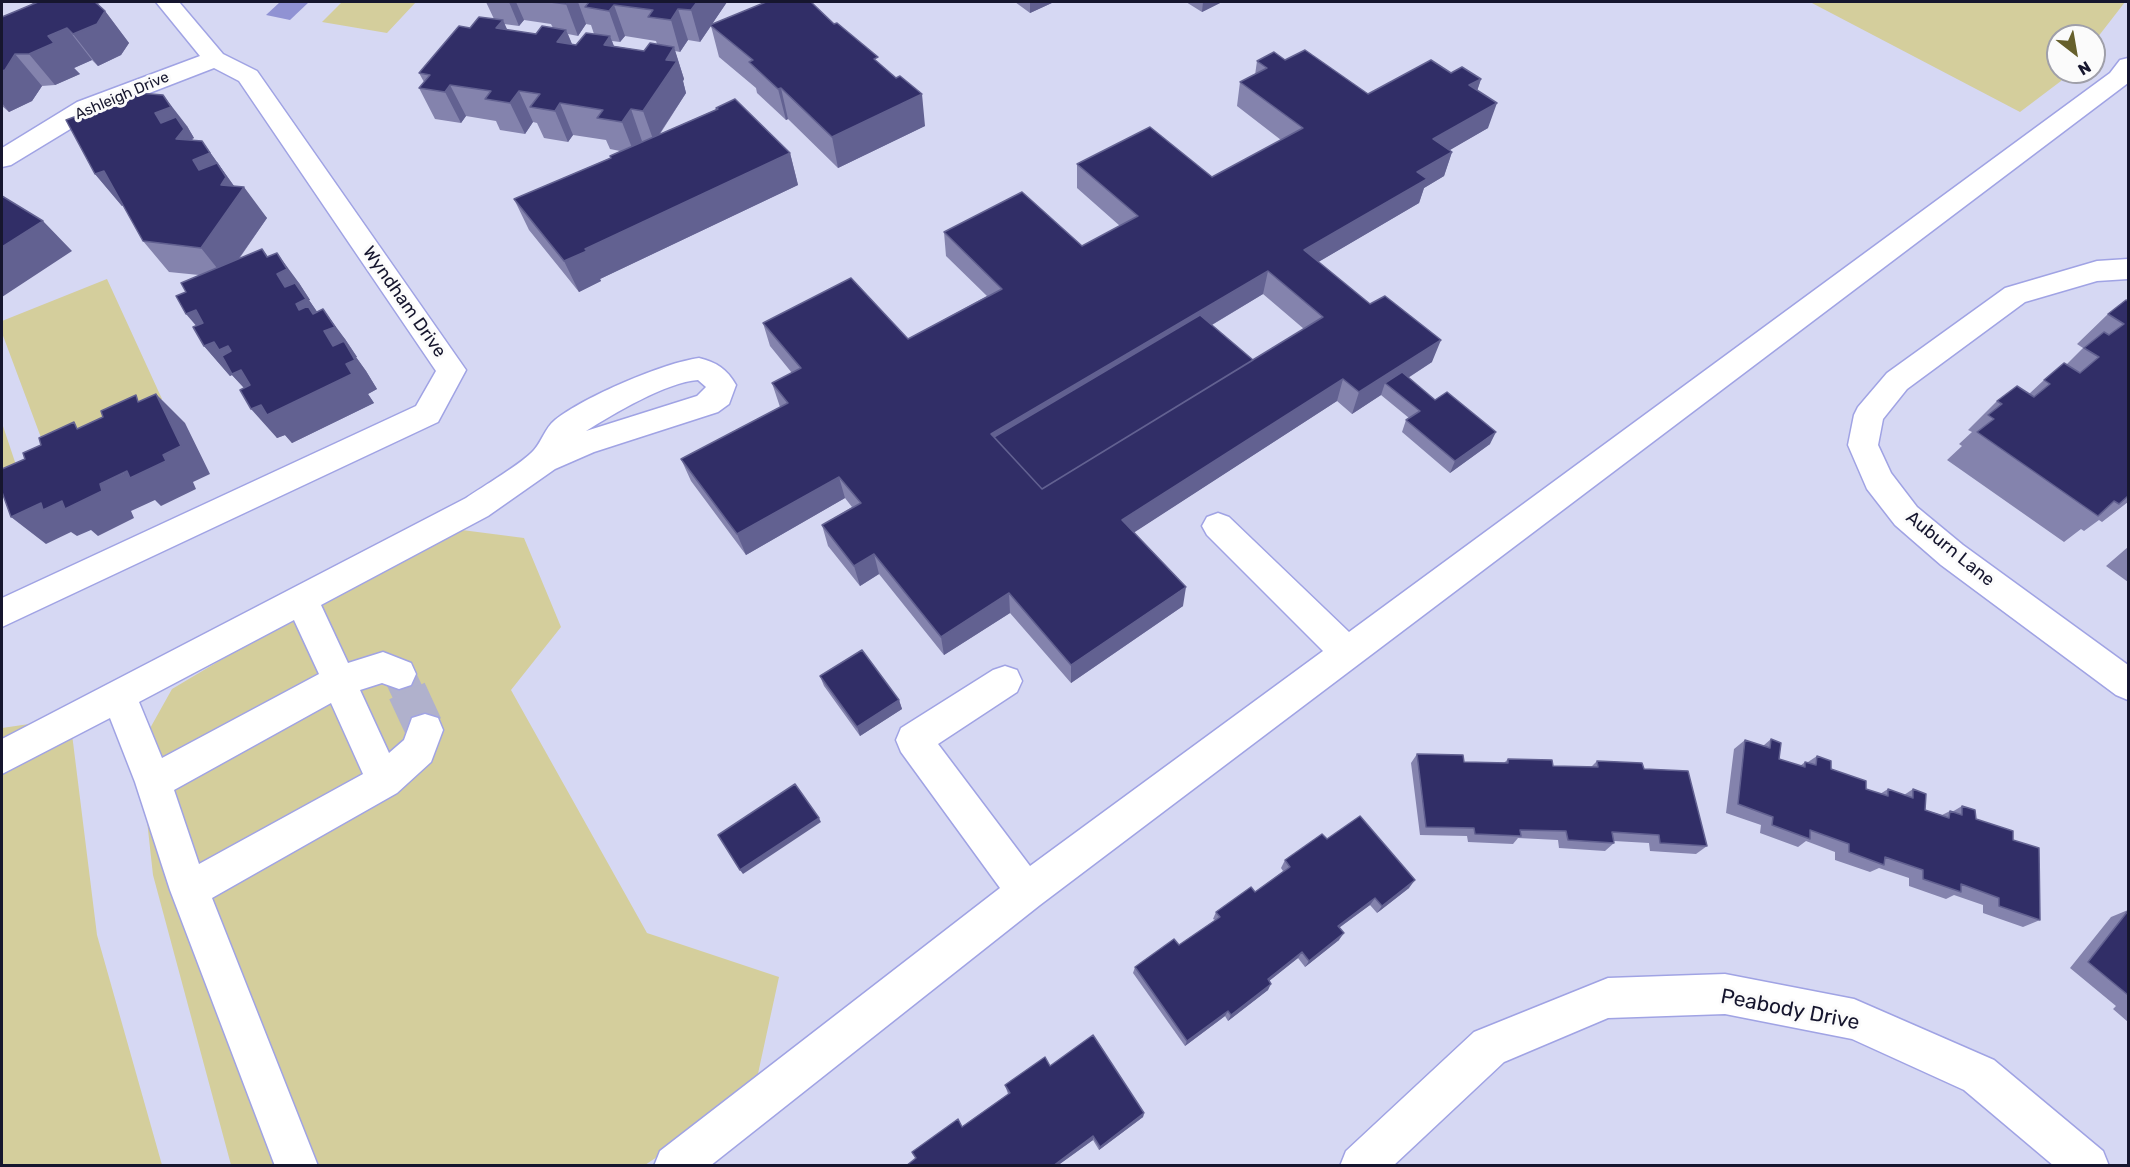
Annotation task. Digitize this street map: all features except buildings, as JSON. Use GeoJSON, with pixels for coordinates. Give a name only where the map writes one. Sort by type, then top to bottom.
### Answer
{"type":"FeatureCollection","features":[{"type":"Feature","properties":{"kind":"street","name":"Wyndham Drive"},"geometry":{"type":"LineString","coordinates":[[2,613],[427,414],[451,370],[248,76],[215,59],[166,2]]}},
{"type":"Feature","properties":{"kind":"street","name":"Ashleigh Drive"},"geometry":{"type":"LineString","coordinates":[[2,159],[86,108],[215,59]]}},
{"type":"Feature","properties":{"kind":"street"},"geometry":{"type":"LineString","coordinates":[[675,1166],[1026,891],[2110,85],[2119,78],[2128,65]]}},
{"type":"Feature","properties":{"kind":"street","name":"Auburn Lane"},"geometry":{"type":"LineString","coordinates":[[2128,269],[2097,272],[2015,295],[1897,381],[1869,415],[1863,445],[1878,480],[1906,516],[1952,555],[2128,684]]}},
{"type":"Feature","properties":{"kind":"street"},"geometry":{"type":"LineString","coordinates":[[2,757],[477,507],[544,460],[584,443],[707,404],[718,396],[721,385],[712,375],[700,369],[677,374],[608,405],[564,430],[544,460]]}},
{"type":"Feature","properties":{"kind":"street"},"geometry":{"type":"LineString","coordinates":[[1218,526],[1348,653]]}},
{"type":"Feature","properties":{"kind":"street"},"geometry":{"type":"LineString","coordinates":[[302,599],[384,782]]}},
{"type":"Feature","properties":{"kind":"street"},"geometry":{"type":"LineString","coordinates":[[153,782],[339,681],[383,667],[399,674]]}},
{"type":"Feature","properties":{"kind":"street"},"geometry":{"type":"LineString","coordinates":[[1005,681],[914,740],[1026,891]]}},
{"type":"Feature","properties":{"kind":"street"},"geometry":{"type":"LineString","coordinates":[[119,695],[153,782],[189,890],[297,1166]]}},
{"type":"Feature","properties":{"kind":"street"},"geometry":{"type":"LineString","coordinates":[[189,890],[384,782],[418,750],[425,730]]}},
{"type":"Feature","properties":{"kind":"street","name":"Peabody Drive"},"geometry":{"type":"LineString","coordinates":[[1361,1166],[1489,1047],[1608,998],[1725,994],[1854,1019],[1979,1075],[2088,1166]]}},
{"type":"Feature","properties":{"kind":"shaded area"},"geometry":{"type":"Polygon","coordinates":[[[342,2],[416,2],[387,33],[322,22],[342,2]]]}},
{"type":"Feature","properties":{"kind":"shaded area"},"geometry":{"type":"Polygon","coordinates":[[[1810,2],[2125,2],[2106,27],[2106,24],[2046,24],[2046,84],[2057,84],[2020,112],[1810,2]]]}},
{"type":"Feature","properties":{"kind":"shaded area"},"geometry":{"type":"Polygon","coordinates":[[[107,279],[162,399],[46,451],[2,333],[2,321],[107,279]]]}},
{"type":"Feature","properties":{"kind":"shaded area"},"geometry":{"type":"Polygon","coordinates":[[[2,423],[17,468],[2,474],[2,423]]]}},
{"type":"Feature","properties":{"kind":"shaded area"},"geometry":{"type":"Polygon","coordinates":[[[462,530],[524,538],[561,627],[511,690],[647,933],[779,977],[754,1092],[645,1165],[231,1165],[153,875],[139,748],[172,689],[320,601],[462,530]]]}},
{"type":"Feature","properties":{"kind":"shaded area"},"geometry":{"type":"Polygon","coordinates":[[[70,718],[97,935],[162,1165],[2,1166],[2,728],[70,718]]]}},
{"type":"Feature","properties":{"kind":"water"},"geometry":{"type":"Polygon","coordinates":[[[280,2],[309,2],[290,20],[266,15],[280,2]]]}},
{"type":"Feature","properties":{"kind":"tunnel"},"geometry":{"type":"LineString","coordinates":[[399,674],[408,693]]}},
{"type":"Feature","properties":{"kind":"tunnel"},"geometry":{"type":"LineString","coordinates":[[407,691],[425,730]]}}]}
